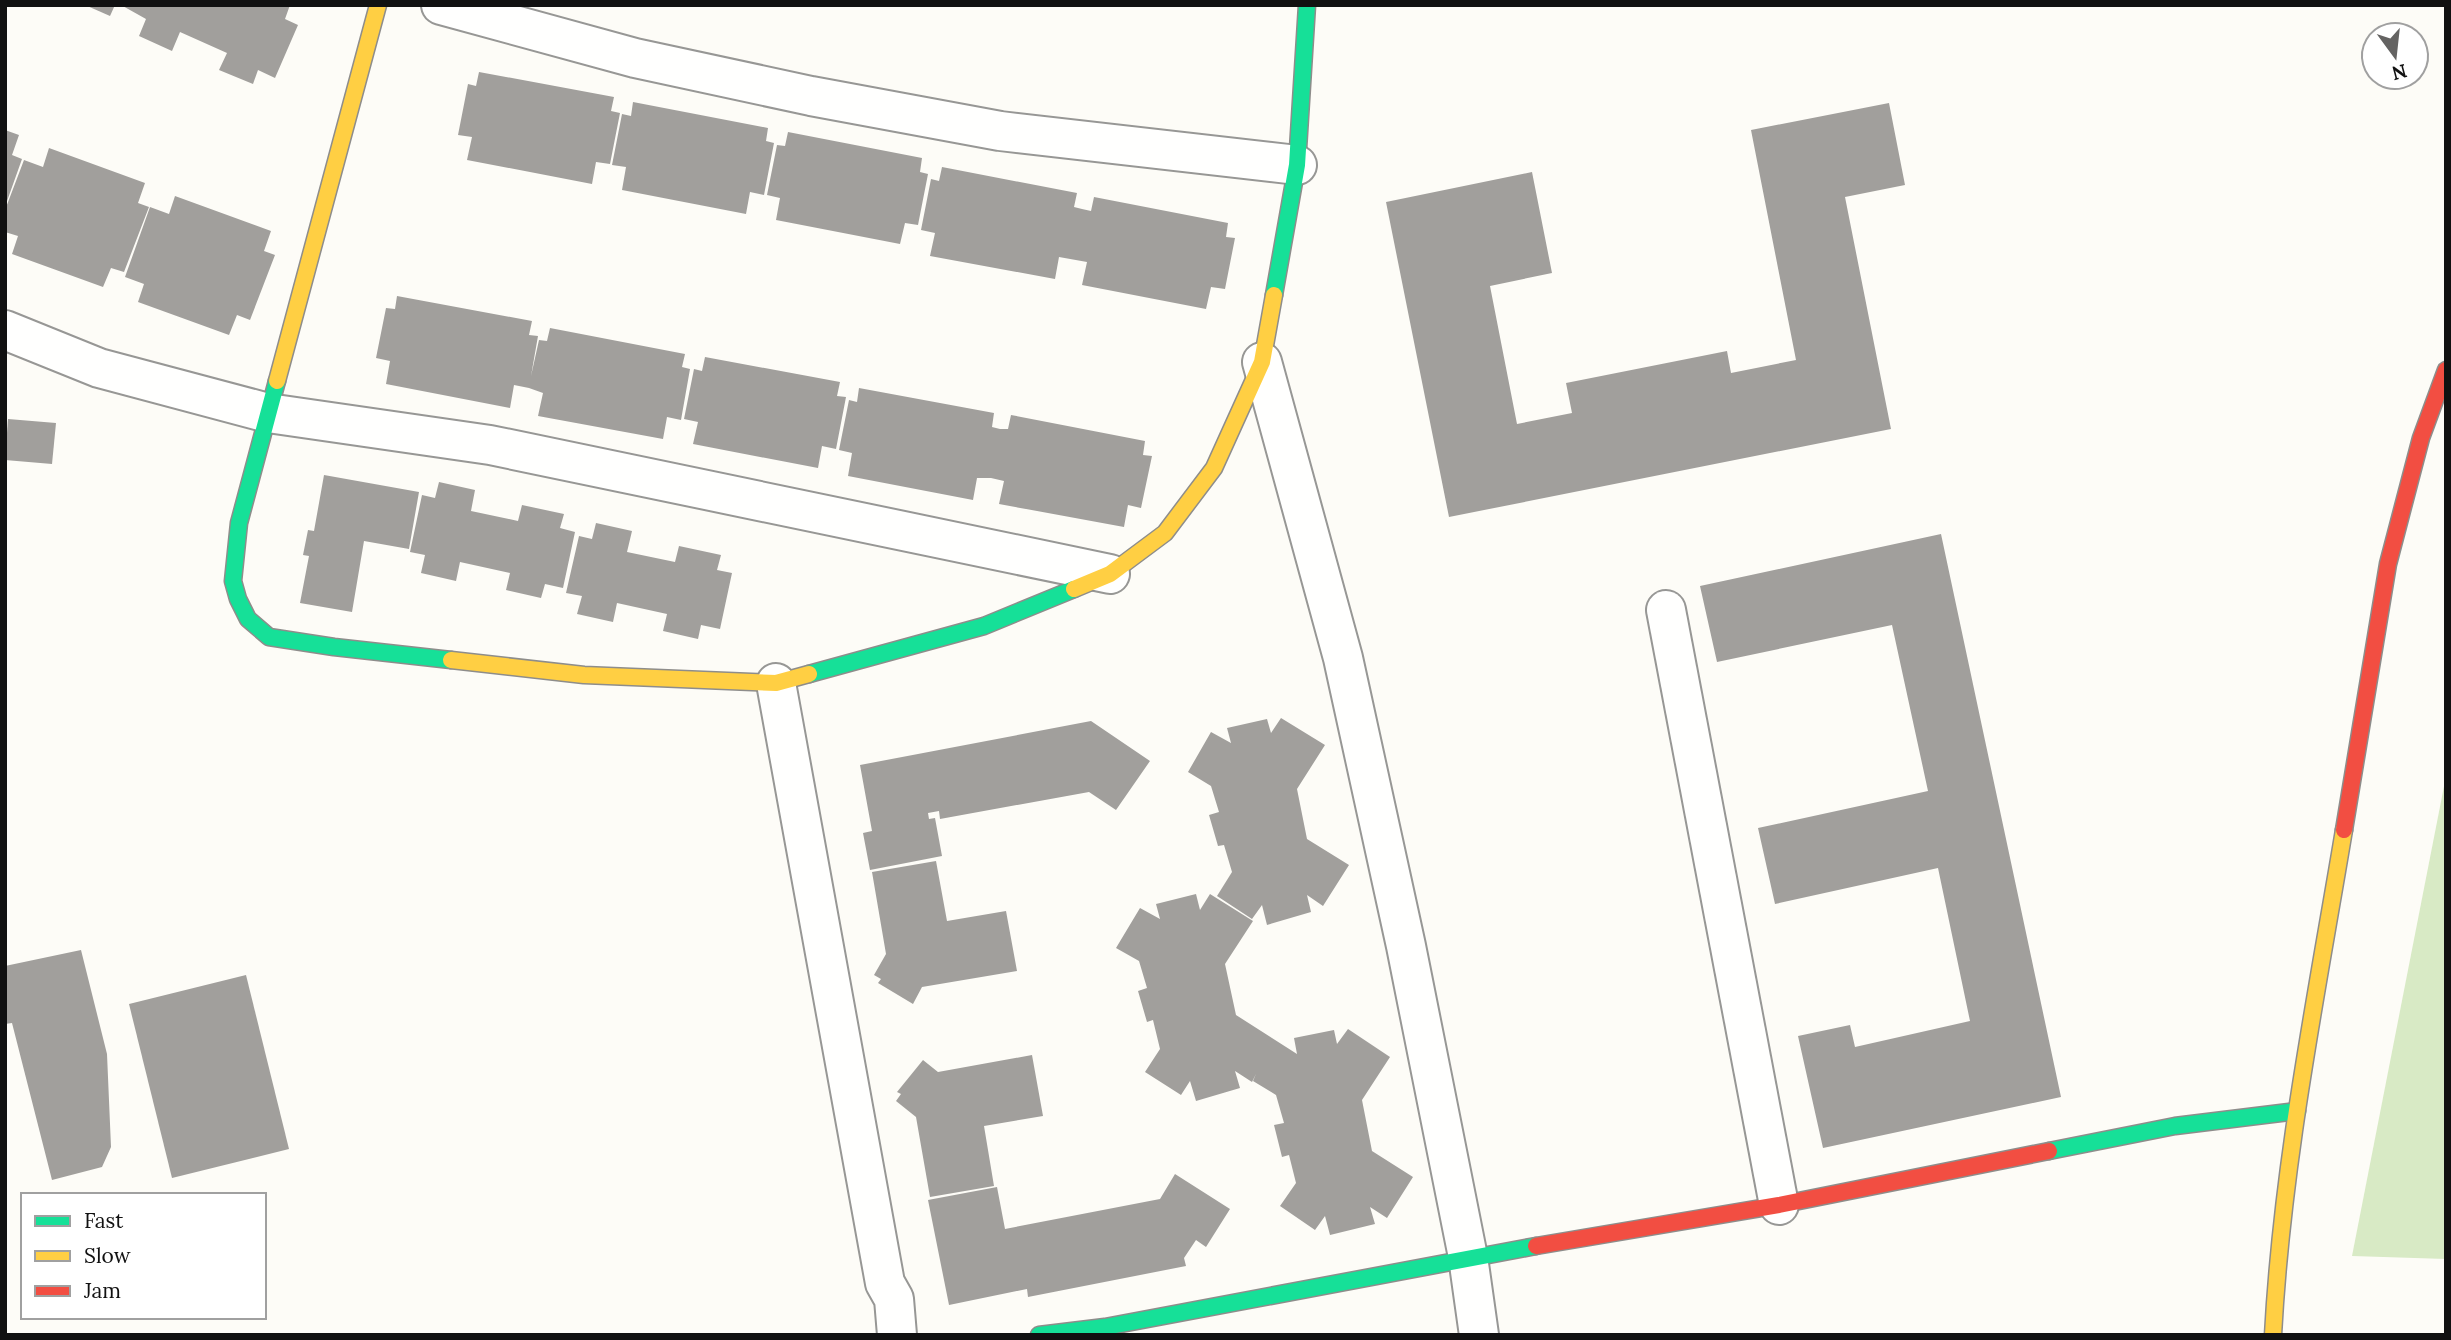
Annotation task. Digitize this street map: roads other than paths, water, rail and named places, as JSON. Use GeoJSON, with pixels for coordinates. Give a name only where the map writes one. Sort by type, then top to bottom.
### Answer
{"type":"FeatureCollection","features":[{"type":"Feature","properties":{"kind":"street"},"geometry":{"type":"LineString","coordinates":[[378,5],[239,523],[233,581],[237,599],[248,619],[269,637],[334,647],[584,675],[776,683],[984,625],[1110,574],[1165,533],[1214,468],[1262,362],[1297,164],[1307,5]]}},
{"type":"Feature","properties":{"kind":"street"},"geometry":{"type":"LineString","coordinates":[[441,5],[635,58],[824,99],[1000,131],[1297,164]]}},
{"type":"Feature","properties":{"kind":"street"},"geometry":{"type":"LineString","coordinates":[[5,331],[99,368],[268,414],[490,445],[1110,574]]}},
{"type":"Feature","properties":{"kind":"street"},"geometry":{"type":"LineString","coordinates":[[1262,362],[1343,658],[1406,946],[1468,1257],[1479,1335]]}},
{"type":"Feature","properties":{"kind":"street"},"geometry":{"type":"LineString","coordinates":[[2273,1335],[2277,1261],[2297,1111],[2388,564],[2421,438],[2446,370]]}},
{"type":"Feature","properties":{"kind":"street"},"geometry":{"type":"LineString","coordinates":[[1666,610],[1779,1205]]}},
{"type":"Feature","properties":{"kind":"street"},"geometry":{"type":"LineString","coordinates":[[776,683],[885,1283],[894,1299],[897,1335]]}},
{"type":"Feature","properties":{"kind":"street"},"geometry":{"type":"LineString","coordinates":[[1039,1335],[1105,1327],[1468,1257],[1779,1205],[2175,1126],[2297,1111]]}}]}
